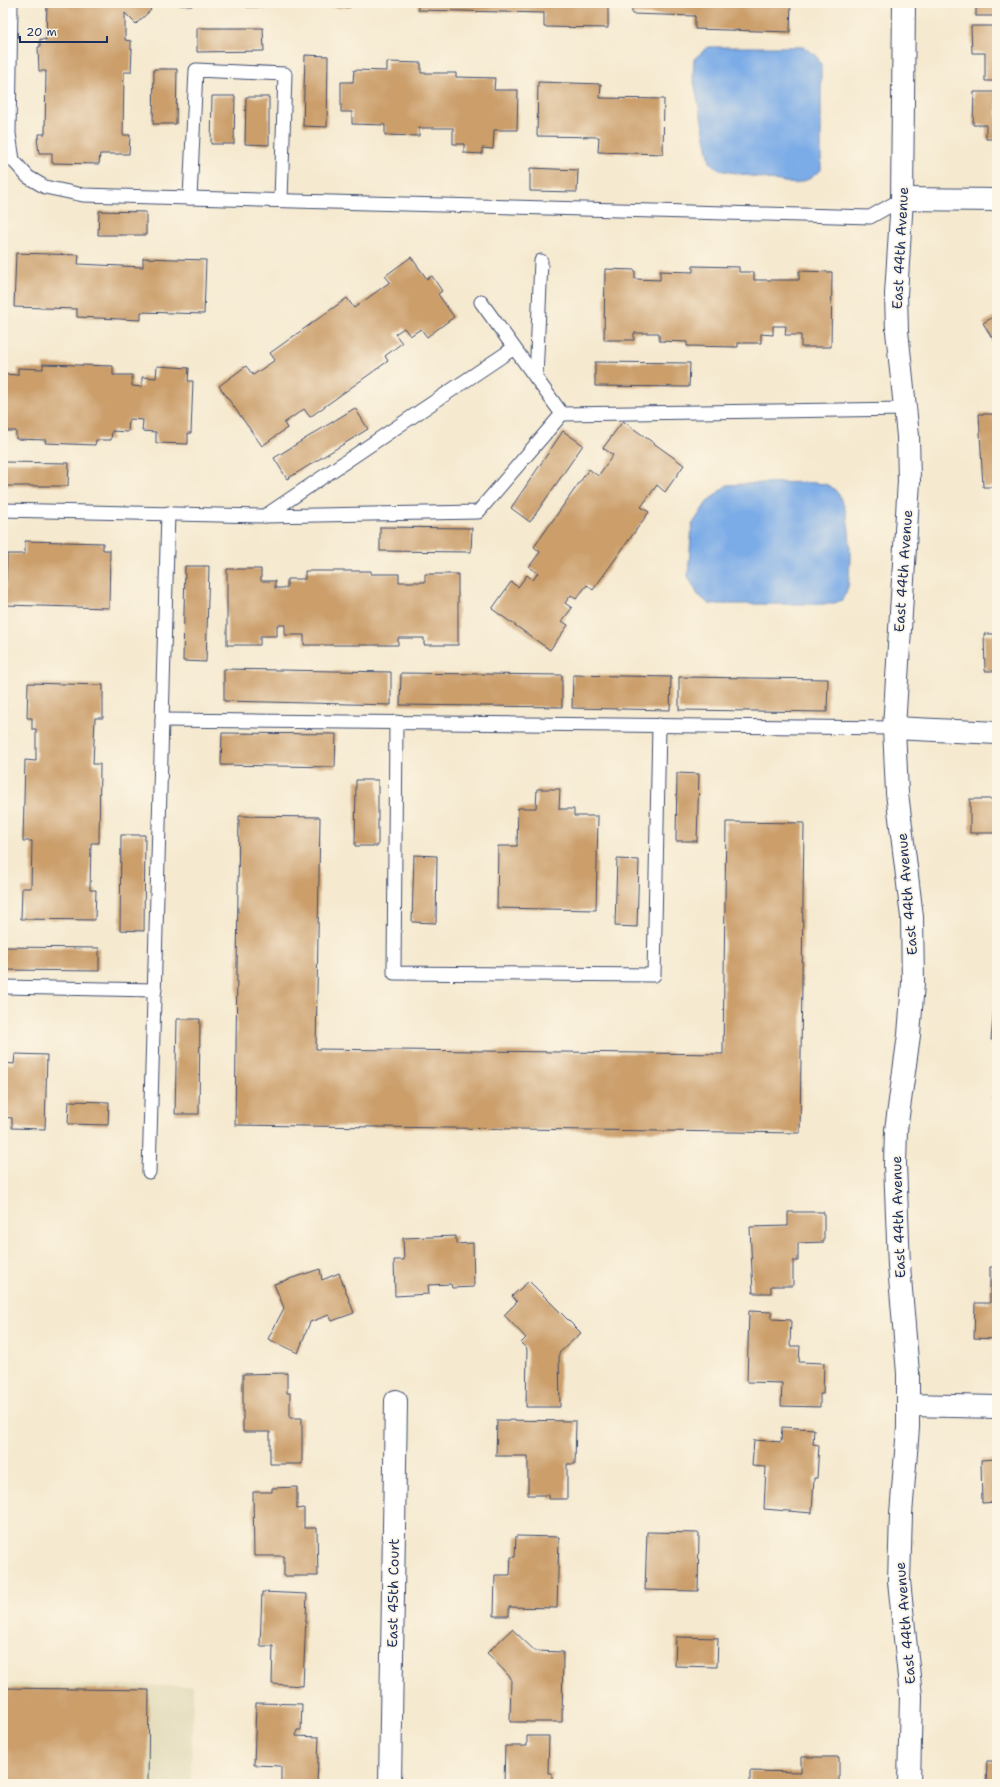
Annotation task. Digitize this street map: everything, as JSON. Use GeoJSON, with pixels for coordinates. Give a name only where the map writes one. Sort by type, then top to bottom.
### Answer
{"type":"FeatureCollection","features":[{"type":"Feature","properties":{"kind":"street","name":"East 44th Avenue"},"geometry":{"type":"LineString","coordinates":[[904,3],[902,198],[896,294],[897,331],[906,409],[908,499],[894,728],[897,793],[910,899],[913,950],[911,1018],[896,1130],[895,1164],[899,1266],[907,1349],[909,1405],[901,1514],[899,1581],[911,1702],[909,1784]]}},
{"type":"Feature","properties":{"kind":"street"},"geometry":{"type":"LineString","coordinates":[[902,198],[997,200]]}},
{"type":"Feature","properties":{"kind":"street"},"geometry":{"type":"LineString","coordinates":[[894,728],[997,733]]}},
{"type":"Feature","properties":{"kind":"street","name":"East 45th Court"},"geometry":{"type":"LineString","coordinates":[[390,1784],[396,1401]]}},
{"type":"Feature","properties":{"kind":"street"},"geometry":{"type":"LineString","coordinates":[[909,1405],[997,1407]]}},
{"type":"Feature","properties":{"kind":"lane"},"geometry":{"type":"LineString","coordinates":[[11,3],[9,134],[13,160],[28,177],[45,188],[84,195],[870,217],[902,198]]}},
{"type":"Feature","properties":{"kind":"lane"},"geometry":{"type":"LineString","coordinates":[[190,198],[196,70],[286,74],[281,200]]}},
{"type":"Feature","properties":{"kind":"lane"},"geometry":{"type":"LineString","coordinates":[[536,378],[541,261]]}},
{"type":"Feature","properties":{"kind":"lane"},"geometry":{"type":"LineString","coordinates":[[481,302],[562,414]]}},
{"type":"Feature","properties":{"kind":"lane"},"geometry":{"type":"LineString","coordinates":[[265,516],[514,348]]}},
{"type":"Feature","properties":{"kind":"lane"},"geometry":{"type":"LineString","coordinates":[[3,510],[265,516],[478,512],[562,414],[906,409]]}},
{"type":"Feature","properties":{"kind":"lane"},"geometry":{"type":"LineString","coordinates":[[149,1172],[168,513]]}},
{"type":"Feature","properties":{"kind":"lane"},"geometry":{"type":"LineString","coordinates":[[162,720],[894,728]]}},
{"type":"Feature","properties":{"kind":"lane"},"geometry":{"type":"LineString","coordinates":[[396,722],[394,972],[409,973],[654,975],[659,725]]}},
{"type":"Feature","properties":{"kind":"lane"},"geometry":{"type":"LineString","coordinates":[[3,987],[155,990]]}},
{"type":"Feature","properties":{"kind":"shaded area"},"geometry":{"type":"Polygon","coordinates":[[[3,1684],[193,1686],[191,1784],[3,1784],[3,1684]]]}},
{"type":"Feature","properties":{"kind":"green space"},"geometry":{"type":"Polygon","coordinates":[[[3,676],[6,685],[3,767],[3,676]]]}},
{"type":"Feature","properties":{"kind":"water"},"geometry":{"type":"Polygon","coordinates":[[[708,47],[803,47],[816,55],[821,65],[821,170],[809,179],[795,184],[719,170],[710,162],[693,76],[694,59],[708,47]]]}},
{"type":"Feature","properties":{"kind":"water"},"geometry":{"type":"Polygon","coordinates":[[[802,482],[824,484],[834,489],[841,499],[849,528],[850,545],[848,586],[842,600],[832,604],[709,604],[698,595],[688,576],[692,525],[707,502],[727,485],[802,482]]]}},
{"type":"Feature","properties":{"kind":"building"},"geometry":{"type":"Polygon","coordinates":[[[47,3],[145,3],[151,10],[136,24],[125,13],[125,40],[131,41],[132,49],[131,72],[124,72],[123,135],[130,135],[129,154],[100,154],[99,164],[52,163],[52,153],[39,153],[37,138],[39,138],[39,134],[45,134],[46,71],[39,71],[38,47],[40,47],[40,39],[46,40],[47,3]]]}},
{"type":"Feature","properties":{"kind":"building"},"geometry":{"type":"Polygon","coordinates":[[[179,3],[193,3],[192,6],[179,5],[179,3]]]}},
{"type":"Feature","properties":{"kind":"building"},"geometry":{"type":"Polygon","coordinates":[[[238,3],[270,3],[270,5],[262,5],[262,7],[246,7],[246,5],[238,5],[238,3]]]}},
{"type":"Feature","properties":{"kind":"building"},"geometry":{"type":"Polygon","coordinates":[[[333,3],[351,3],[351,7],[337,8],[333,7],[333,3]]]}},
{"type":"Feature","properties":{"kind":"building"},"geometry":{"type":"Polygon","coordinates":[[[418,3],[608,3],[608,28],[544,27],[544,13],[418,10],[418,3]]]}},
{"type":"Feature","properties":{"kind":"building"},"geometry":{"type":"Polygon","coordinates":[[[632,3],[791,3],[790,32],[695,29],[695,16],[632,14],[632,3]]]}},
{"type":"Feature","properties":{"kind":"building"},"geometry":{"type":"Polygon","coordinates":[[[976,3],[997,3],[997,16],[976,16],[976,3]]]}},
{"type":"Feature","properties":{"kind":"building"},"geometry":{"type":"Polygon","coordinates":[[[971,26],[997,26],[997,81],[985,81],[985,53],[972,53],[971,26]]]}},
{"type":"Feature","properties":{"kind":"building"},"geometry":{"type":"Polygon","coordinates":[[[197,28],[263,28],[264,51],[197,52],[197,28]]]}},
{"type":"Feature","properties":{"kind":"building"},"geometry":{"type":"Polygon","coordinates":[[[305,55],[328,56],[327,127],[303,126],[305,55]]]}},
{"type":"Feature","properties":{"kind":"building"},"geometry":{"type":"Polygon","coordinates":[[[387,62],[421,63],[421,73],[456,73],[456,77],[495,78],[494,90],[518,90],[517,130],[494,130],[493,149],[482,148],[482,154],[464,153],[464,144],[453,144],[453,128],[419,128],[419,136],[385,135],[385,125],[352,124],[352,112],[341,112],[341,82],[353,82],[354,70],[387,71],[387,62]]]}},
{"type":"Feature","properties":{"kind":"building"},"geometry":{"type":"Polygon","coordinates":[[[154,69],[177,69],[176,124],[153,124],[154,69]]]}},
{"type":"Feature","properties":{"kind":"building"},"geometry":{"type":"Polygon","coordinates":[[[538,82],[601,84],[600,98],[664,99],[663,154],[598,152],[599,137],[537,136],[538,82]]]}},
{"type":"Feature","properties":{"kind":"building"},"geometry":{"type":"Polygon","coordinates":[[[974,92],[997,92],[997,139],[986,139],[986,125],[973,125],[974,92]]]}},
{"type":"Feature","properties":{"kind":"building"},"geometry":{"type":"Polygon","coordinates":[[[212,96],[235,96],[234,144],[211,144],[212,96]]]}},
{"type":"Feature","properties":{"kind":"building"},"geometry":{"type":"Polygon","coordinates":[[[246,97],[269,97],[269,145],[245,144],[246,97]]]}},
{"type":"Feature","properties":{"kind":"building"},"geometry":{"type":"Polygon","coordinates":[[[530,168],[578,170],[577,192],[530,191],[530,168]]]}},
{"type":"Feature","properties":{"kind":"building"},"geometry":{"type":"Polygon","coordinates":[[[99,211],[146,212],[146,235],[98,235],[99,211]]]}},
{"type":"Feature","properties":{"kind":"building"},"geometry":{"type":"Polygon","coordinates":[[[16,253],[79,255],[78,264],[143,267],[143,258],[206,260],[204,314],[141,312],[141,320],[77,317],[77,309],[14,307],[16,253]]]}},
{"type":"Feature","properties":{"kind":"building"},"geometry":{"type":"Polygon","coordinates":[[[411,257],[427,279],[432,276],[442,291],[438,294],[454,317],[427,337],[421,329],[410,336],[404,328],[395,334],[402,343],[385,356],[388,361],[310,417],[304,409],[284,423],[287,428],[262,446],[219,386],[246,366],[253,375],[275,360],[270,353],[347,298],[354,308],[390,282],[385,276],[411,257]]]}},
{"type":"Feature","properties":{"kind":"building"},"geometry":{"type":"Polygon","coordinates":[[[693,266],[739,267],[739,272],[754,272],[754,280],[799,280],[799,271],[832,272],[831,347],[801,347],[801,335],[785,335],[786,326],[773,326],[773,335],[761,334],[761,343],[738,343],[738,347],[687,346],[687,342],[659,341],[659,333],[634,333],[634,340],[604,340],[605,269],[635,270],[635,279],[660,280],[660,271],[693,272],[693,266]]]}},
{"type":"Feature","properties":{"kind":"building"},"geometry":{"type":"Polygon","coordinates":[[[997,315],[997,346],[983,323],[997,315]]]}},
{"type":"Feature","properties":{"kind":"building"},"geometry":{"type":"Polygon","coordinates":[[[595,362],[690,363],[689,387],[595,386],[595,362]]]}},
{"type":"Feature","properties":{"kind":"building"},"geometry":{"type":"Polygon","coordinates":[[[43,364],[113,366],[113,375],[132,375],[132,386],[142,387],[142,377],[156,378],[157,366],[189,368],[188,381],[193,381],[191,433],[188,433],[188,444],[156,443],[156,432],[142,431],[143,420],[129,419],[128,432],[112,431],[111,440],[96,440],[95,445],[45,443],[46,440],[16,439],[16,431],[3,431],[3,374],[18,375],[18,368],[43,369],[43,364]]]}},
{"type":"Feature","properties":{"kind":"building"},"geometry":{"type":"Polygon","coordinates":[[[355,408],[368,429],[287,479],[274,458],[355,408]]]}},
{"type":"Feature","properties":{"kind":"building"},"geometry":{"type":"Polygon","coordinates":[[[979,414],[997,414],[997,487],[983,487],[979,414]]]}},
{"type":"Feature","properties":{"kind":"building"},"geometry":{"type":"Polygon","coordinates":[[[623,421],[684,465],[665,492],[657,485],[641,507],[649,512],[593,590],[587,585],[576,599],[571,595],[565,603],[572,608],[562,621],[568,625],[550,650],[492,609],[511,582],[518,587],[527,575],[533,580],[538,573],[529,567],[540,552],[534,547],[589,469],[598,476],[613,455],[603,448],[623,421]]]}},
{"type":"Feature","properties":{"kind":"building"},"geometry":{"type":"Polygon","coordinates":[[[563,431],[583,445],[530,522],[511,508],[563,431]]]}},
{"type":"Feature","properties":{"kind":"building"},"geometry":{"type":"Polygon","coordinates":[[[3,462],[69,463],[68,486],[3,486],[3,462]]]}},
{"type":"Feature","properties":{"kind":"building"},"geometry":{"type":"Polygon","coordinates":[[[380,527],[472,528],[471,552],[380,551],[380,527]]]}},
{"type":"Feature","properties":{"kind":"building"},"geometry":{"type":"Polygon","coordinates":[[[25,541],[103,543],[103,550],[110,550],[109,608],[5,605],[7,554],[25,554],[25,541]]]}},
{"type":"Feature","properties":{"kind":"building"},"geometry":{"type":"Polygon","coordinates":[[[185,566],[209,566],[206,662],[183,661],[185,566]]]}},
{"type":"Feature","properties":{"kind":"building"},"geometry":{"type":"Polygon","coordinates":[[[227,569],[261,569],[261,581],[275,581],[275,588],[287,588],[287,579],[305,579],[305,571],[371,571],[371,574],[399,574],[399,582],[425,582],[425,574],[458,574],[458,645],[424,645],[424,638],[398,638],[398,645],[304,645],[304,635],[285,635],[285,625],[277,625],[277,636],[260,636],[260,645],[227,645],[227,569]]]}},
{"type":"Feature","properties":{"kind":"building"},"geometry":{"type":"Polygon","coordinates":[[[995,613],[997,613],[997,671],[985,671],[984,634],[995,634],[995,613]]]}},
{"type":"Feature","properties":{"kind":"building"},"geometry":{"type":"Polygon","coordinates":[[[224,669],[391,672],[391,705],[224,701],[224,669]]]}},
{"type":"Feature","properties":{"kind":"building"},"geometry":{"type":"Polygon","coordinates":[[[401,673],[562,675],[562,707],[400,705],[401,673]]]}},
{"type":"Feature","properties":{"kind":"building"},"geometry":{"type":"Polygon","coordinates":[[[573,675],[671,677],[670,710],[572,708],[573,675]]]}},
{"type":"Feature","properties":{"kind":"building"},"geometry":{"type":"Polygon","coordinates":[[[679,677],[828,679],[827,712],[679,710],[679,677]]]}},
{"type":"Feature","properties":{"kind":"building"},"geometry":{"type":"Polygon","coordinates":[[[28,683],[103,685],[103,718],[95,718],[93,764],[100,764],[99,843],[91,843],[90,890],[96,890],[95,920],[21,919],[22,888],[31,888],[32,841],[23,841],[25,760],[36,761],[36,729],[32,729],[32,718],[27,718],[28,683]]]}},
{"type":"Feature","properties":{"kind":"building"},"geometry":{"type":"Polygon","coordinates":[[[222,733],[336,734],[335,767],[221,765],[222,733]]]}},
{"type":"Feature","properties":{"kind":"building"},"geometry":{"type":"Polygon","coordinates":[[[677,773],[699,774],[697,841],[676,841],[677,773]]]}},
{"type":"Feature","properties":{"kind":"building"},"geometry":{"type":"Polygon","coordinates":[[[356,780],[378,780],[378,846],[355,846],[356,780]]]}},
{"type":"Feature","properties":{"kind":"building"},"geometry":{"type":"Polygon","coordinates":[[[537,789],[560,789],[559,809],[574,809],[574,816],[598,816],[596,910],[497,908],[498,846],[517,846],[518,808],[536,808],[537,789]]]}},
{"type":"Feature","properties":{"kind":"building"},"geometry":{"type":"Polygon","coordinates":[[[970,799],[997,799],[997,833],[970,833],[970,799]]]}},
{"type":"Feature","properties":{"kind":"building"},"geometry":{"type":"Polygon","coordinates":[[[239,816],[320,817],[316,1049],[723,1054],[726,822],[804,823],[800,1133],[235,1125],[239,816]]]}},
{"type":"Feature","properties":{"kind":"building"},"geometry":{"type":"Polygon","coordinates":[[[121,835],[145,835],[144,931],[120,930],[121,835]]]}},
{"type":"Feature","properties":{"kind":"building"},"geometry":{"type":"Polygon","coordinates":[[[414,855],[437,856],[436,923],[412,922],[414,855]]]}},
{"type":"Feature","properties":{"kind":"building"},"geometry":{"type":"Polygon","coordinates":[[[617,859],[639,860],[637,927],[615,926],[617,859]]]}},
{"type":"Feature","properties":{"kind":"building"},"geometry":{"type":"Polygon","coordinates":[[[4,947],[99,948],[99,971],[4,970],[4,947]]]}},
{"type":"Feature","properties":{"kind":"building"},"geometry":{"type":"Polygon","coordinates":[[[996,984],[997,1040],[991,1040],[996,984]]]}},
{"type":"Feature","properties":{"kind":"building"},"geometry":{"type":"Polygon","coordinates":[[[177,1019],[200,1019],[199,1114],[175,1114],[177,1019]]]}},
{"type":"Feature","properties":{"kind":"building"},"geometry":{"type":"Polygon","coordinates":[[[15,1054],[47,1055],[45,1129],[12,1128],[12,1118],[3,1117],[3,1063],[14,1064],[15,1054]]]}},
{"type":"Feature","properties":{"kind":"building"},"geometry":{"type":"Polygon","coordinates":[[[997,1095],[997,1114],[996,1114],[993,1096],[997,1095]]]}},
{"type":"Feature","properties":{"kind":"building"},"geometry":{"type":"Polygon","coordinates":[[[69,1101],[109,1102],[108,1125],[68,1124],[69,1101]]]}},
{"type":"Feature","properties":{"kind":"building"},"geometry":{"type":"Polygon","coordinates":[[[788,1212],[824,1212],[824,1242],[798,1243],[798,1261],[793,1261],[793,1286],[771,1286],[771,1293],[753,1293],[750,1227],[788,1226],[788,1212]]]}},
{"type":"Feature","properties":{"kind":"building"},"geometry":{"type":"Polygon","coordinates":[[[456,1236],[456,1244],[473,1243],[474,1287],[452,1288],[451,1284],[428,1285],[429,1294],[395,1296],[394,1260],[404,1260],[403,1238],[456,1236]]]}},
{"type":"Feature","properties":{"kind":"building"},"geometry":{"type":"Polygon","coordinates":[[[990,1267],[997,1267],[997,1339],[974,1338],[975,1303],[990,1303],[990,1267]]]}},
{"type":"Feature","properties":{"kind":"building"},"geometry":{"type":"Polygon","coordinates":[[[320,1269],[322,1280],[339,1273],[354,1313],[332,1321],[329,1315],[310,1322],[298,1353],[268,1339],[284,1308],[274,1284],[320,1269]]]}},
{"type":"Feature","properties":{"kind":"building"},"geometry":{"type":"Polygon","coordinates":[[[529,1281],[581,1333],[559,1353],[560,1407],[526,1407],[527,1349],[521,1343],[526,1338],[504,1315],[517,1302],[512,1296],[529,1281]]]}},
{"type":"Feature","properties":{"kind":"building"},"geometry":{"type":"Polygon","coordinates":[[[749,1311],[772,1312],[772,1319],[791,1320],[790,1346],[800,1346],[799,1362],[824,1363],[823,1394],[820,1394],[820,1407],[781,1406],[782,1383],[747,1382],[749,1311]]]}},
{"type":"Feature","properties":{"kind":"building"},"geometry":{"type":"Polygon","coordinates":[[[287,1373],[287,1393],[290,1393],[290,1418],[302,1418],[302,1464],[270,1464],[270,1432],[243,1432],[243,1374],[287,1373]]]}},
{"type":"Feature","properties":{"kind":"building"},"geometry":{"type":"Polygon","coordinates":[[[497,1420],[576,1421],[575,1464],[567,1464],[567,1499],[549,1499],[549,1495],[528,1495],[528,1456],[496,1456],[497,1420]]]}},
{"type":"Feature","properties":{"kind":"building"},"geometry":{"type":"Polygon","coordinates":[[[782,1427],[814,1429],[813,1444],[819,1445],[817,1478],[814,1478],[812,1513],[764,1509],[766,1467],[752,1466],[754,1440],[781,1442],[782,1427]]]}},
{"type":"Feature","properties":{"kind":"building"},"geometry":{"type":"Polygon","coordinates":[[[997,1459],[997,1502],[982,1503],[981,1460],[997,1459]]]}},
{"type":"Feature","properties":{"kind":"building"},"geometry":{"type":"Polygon","coordinates":[[[297,1487],[297,1509],[304,1508],[304,1528],[317,1528],[318,1576],[284,1576],[284,1556],[254,1556],[253,1492],[272,1492],[272,1488],[297,1487]]]}},
{"type":"Feature","properties":{"kind":"building"},"geometry":{"type":"Polygon","coordinates":[[[647,1532],[699,1533],[698,1591],[645,1590],[647,1532]]]}},
{"type":"Feature","properties":{"kind":"building"},"geometry":{"type":"Polygon","coordinates":[[[516,1536],[559,1537],[557,1608],[509,1607],[509,1616],[494,1616],[495,1575],[510,1575],[511,1557],[515,1557],[516,1536]]]}},
{"type":"Feature","properties":{"kind":"building"},"geometry":{"type":"Polygon","coordinates":[[[262,1592],[307,1594],[303,1686],[272,1684],[273,1646],[260,1646],[262,1592]]]}},
{"type":"Feature","properties":{"kind":"building"},"geometry":{"type":"Polygon","coordinates":[[[512,1629],[535,1651],[563,1652],[562,1722],[510,1722],[511,1678],[487,1653],[512,1629]]]}},
{"type":"Feature","properties":{"kind":"building"},"geometry":{"type":"Polygon","coordinates":[[[676,1637],[718,1638],[717,1667],[675,1666],[676,1637]]]}},
{"type":"Feature","properties":{"kind":"building"},"geometry":{"type":"Polygon","coordinates":[[[3,1688],[149,1690],[148,1784],[3,1784],[3,1688]]]}},
{"type":"Feature","properties":{"kind":"building"},"geometry":{"type":"Polygon","coordinates":[[[256,1703],[302,1704],[301,1730],[297,1730],[296,1736],[319,1737],[317,1784],[281,1784],[281,1766],[254,1765],[256,1703]]]}},
{"type":"Feature","properties":{"kind":"building"},"geometry":{"type":"Polygon","coordinates":[[[527,1736],[549,1736],[548,1773],[552,1773],[552,1784],[504,1784],[505,1746],[527,1746],[527,1736]]]}},
{"type":"Feature","properties":{"kind":"building"},"geometry":{"type":"Polygon","coordinates":[[[801,1757],[839,1757],[839,1784],[750,1784],[750,1771],[801,1772],[801,1757]]]}},
{"type":"Feature","properties":{"kind":"building"},"geometry":{"type":"Polygon","coordinates":[[[987,1761],[997,1761],[997,1784],[986,1784],[987,1761]]]}}]}
